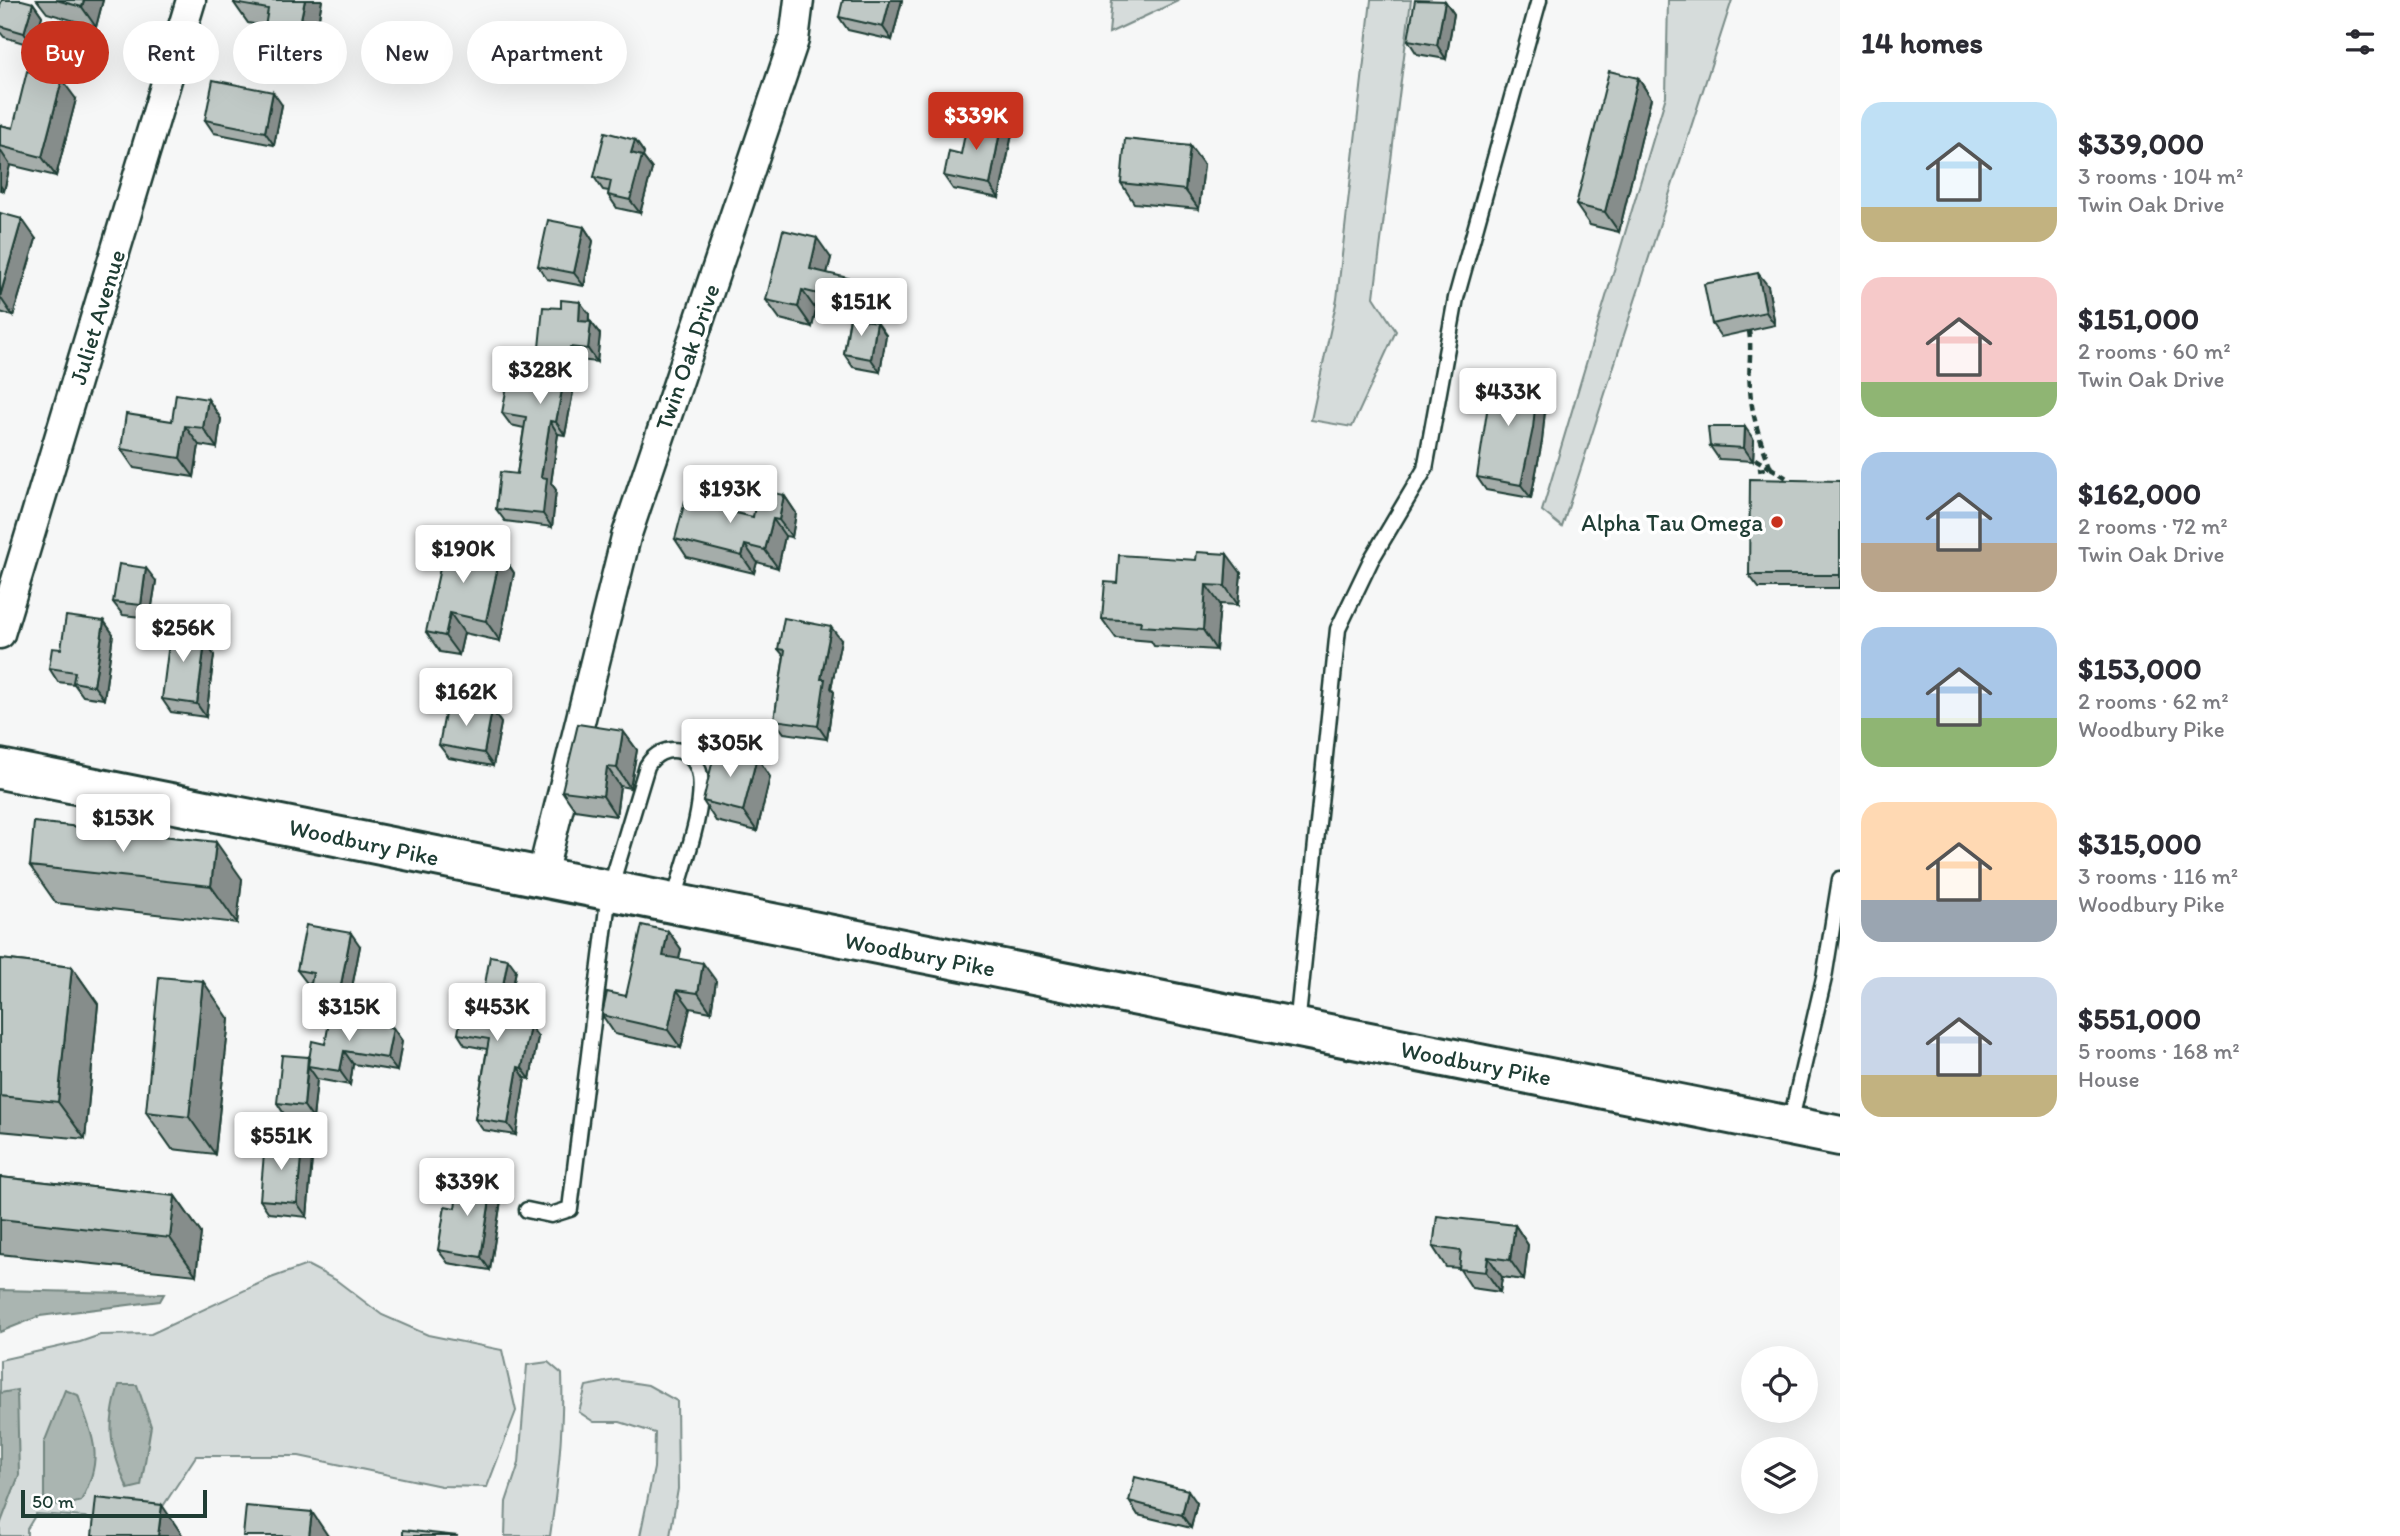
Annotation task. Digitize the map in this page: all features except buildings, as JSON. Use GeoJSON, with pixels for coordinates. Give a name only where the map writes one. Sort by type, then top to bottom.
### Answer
{"type":"FeatureCollection","features":[{"type":"Feature","properties":{"kind":"street","name":"Juliet Avenue"},"geometry":{"type":"LineString","coordinates":[[0,634],[191,0]]}},
{"type":"Feature","properties":{"kind":"street","name":"Twin Oak Drive"},"geometry":{"type":"LineString","coordinates":[[541,879],[626,537],[794,40],[799,0]]}},
{"type":"Feature","properties":{"kind":"street","name":"Woodbury Pike"},"geometry":{"type":"LineString","coordinates":[[0,769],[1840,1136]]}},
{"type":"Feature","properties":{"kind":"lane"},"geometry":{"type":"LineString","coordinates":[[1297,1028],[1338,629],[1371,560],[1425,469],[1456,298],[1539,0]]}},
{"type":"Feature","properties":{"kind":"lane"},"geometry":{"type":"LineString","coordinates":[[527,1210],[551,1215],[570,1209],[609,892],[647,766],[653,756],[667,749],[689,754],[697,763],[700,780],[698,807],[673,905]]}},
{"type":"Feature","properties":{"kind":"lane"},"geometry":{"type":"LineString","coordinates":[[1789,1125],[1824,978],[1840,879]]}},
{"type":"Feature","properties":{"kind":"path"},"geometry":{"type":"LineString","coordinates":[[1748,331],[1752,346],[1749,388],[1770,468]]}},
{"type":"Feature","properties":{"kind":"path"},"geometry":{"type":"LineString","coordinates":[[1755,459],[1793,481],[1794,490]]}},
{"type":"Feature","properties":{"kind":"path"},"geometry":{"type":"LineString","coordinates":[[1758,470],[1770,468]]}},
{"type":"Feature","properties":{"kind":"shaded area"},"geometry":{"type":"Polygon","coordinates":[[[1112,0],[1180,0],[1109,33],[1112,0]]]}},
{"type":"Feature","properties":{"kind":"shaded area"},"geometry":{"type":"Polygon","coordinates":[[[1371,0],[1411,0],[1374,297],[1396,331],[1352,427],[1311,420],[1337,299],[1371,0]]]}},
{"type":"Feature","properties":{"kind":"shaded area"},"geometry":{"type":"Polygon","coordinates":[[[1668,0],[1732,0],[1562,527],[1542,511],[1666,96],[1668,0]]]}},
{"type":"Feature","properties":{"kind":"shaded area"},"geometry":{"type":"Polygon","coordinates":[[[307,1265],[336,1280],[382,1315],[428,1335],[502,1350],[516,1411],[487,1487],[441,1486],[299,1456],[196,1456],[154,1520],[117,1533],[85,1517],[36,1514],[27,1529],[27,1536],[0,1536],[0,1360],[100,1335],[151,1334],[271,1278],[307,1265]]]}},
{"type":"Feature","properties":{"kind":"shaded area"},"geometry":{"type":"Polygon","coordinates":[[[0,1290],[164,1294],[160,1301],[40,1316],[0,1332],[0,1290]]]}},
{"type":"Feature","properties":{"kind":"shaded area"},"geometry":{"type":"Polygon","coordinates":[[[548,1362],[562,1374],[560,1455],[550,1536],[505,1536],[506,1502],[519,1463],[527,1365],[548,1362]]]}},
{"type":"Feature","properties":{"kind":"shaded area"},"geometry":{"type":"Polygon","coordinates":[[[616,1380],[648,1385],[677,1401],[678,1489],[670,1536],[640,1536],[654,1468],[655,1433],[620,1422],[594,1422],[579,1412],[586,1386],[616,1380]]]}},
{"type":"Feature","properties":{"kind":"shaded area"},"geometry":{"type":"Polygon","coordinates":[[[119,1385],[137,1385],[151,1426],[141,1486],[128,1489],[117,1462],[112,1438],[112,1414],[119,1385]]]}},
{"type":"Feature","properties":{"kind":"shaded area"},"geometry":{"type":"Polygon","coordinates":[[[17,1390],[19,1475],[0,1525],[0,1393],[17,1390]]]}},
{"type":"Feature","properties":{"kind":"shaded area"},"geometry":{"type":"Polygon","coordinates":[[[65,1390],[78,1395],[92,1436],[95,1460],[81,1501],[65,1506],[44,1502],[44,1443],[65,1390]]]}},
{"type":"Feature","properties":{"kind":"place","name":"Alpha Tau Omega"},"geometry":{"type":"Point","coordinates":[1777,522]}}]}
